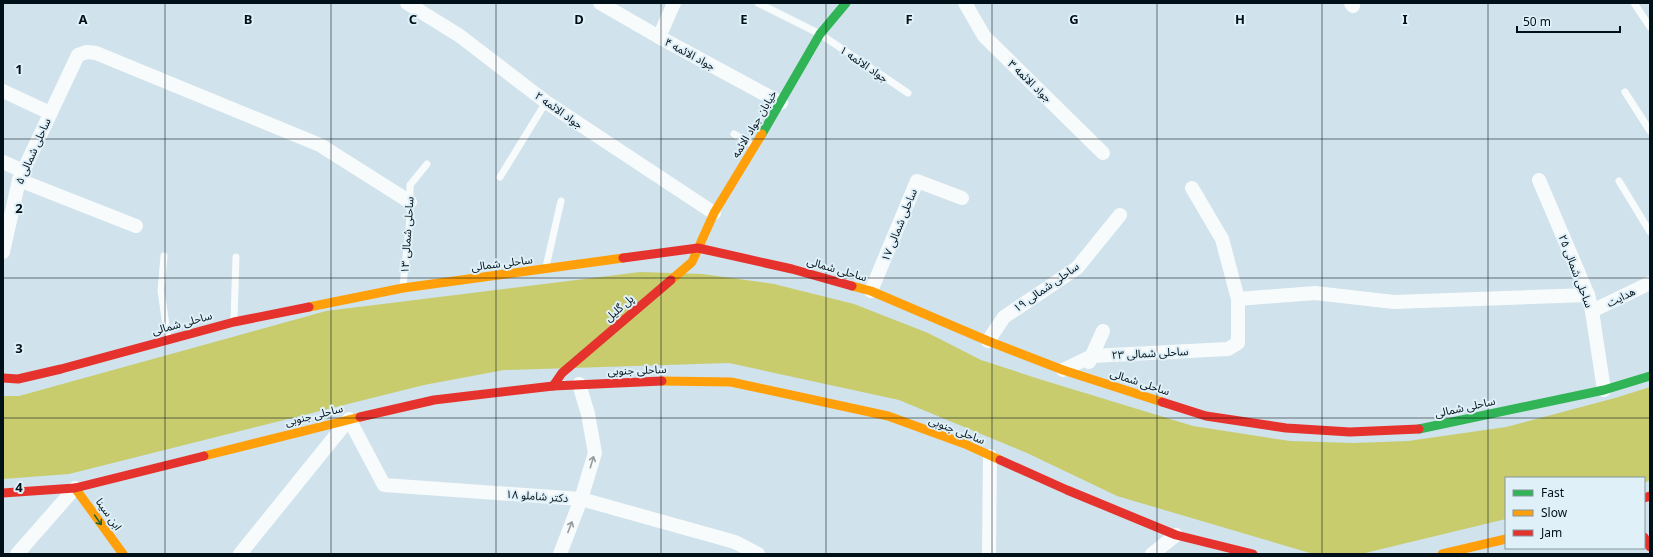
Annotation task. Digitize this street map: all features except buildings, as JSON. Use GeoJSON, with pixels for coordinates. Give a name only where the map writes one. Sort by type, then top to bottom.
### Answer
{"type":"FeatureCollection","features":[{"type":"Feature","properties":{"kind":"street","name":"جواد الائمه ۲"},"geometry":{"type":"LineString","coordinates":[[407,3],[460,36],[546,102],[714,213]]}},
{"type":"Feature","properties":{"kind":"street","name":"جواد الائمه ۴"},"geometry":{"type":"LineString","coordinates":[[600,3],[659,37],[781,103]]}},
{"type":"Feature","properties":{"kind":"street"},"geometry":{"type":"LineString","coordinates":[[659,37],[674,3]]}},
{"type":"Feature","properties":{"kind":"street","name":"خیابان جواد الائمه"},"geometry":{"type":"LineString","coordinates":[[692,262],[714,213],[781,103],[820,34],[846,3]]}},
{"type":"Feature","properties":{"kind":"street","name":"جواد الائمه ۳"},"geometry":{"type":"LineString","coordinates":[[965,3],[984,36],[1103,152]]}},
{"type":"Feature","properties":{"kind":"street","name":"ساحلی شمالی ۵"},"geometry":{"type":"LineString","coordinates":[[3,252],[21,176],[78,55],[87,52],[96,53],[320,145],[410,202]]}},
{"type":"Feature","properties":{"kind":"street"},"geometry":{"type":"LineString","coordinates":[[3,91],[50,113]]}},
{"type":"Feature","properties":{"kind":"street"},"geometry":{"type":"LineString","coordinates":[[3,162],[21,176],[136,226]]}},
{"type":"Feature","properties":{"kind":"street","name":"ساحلی شمالی ۲۵"},"geometry":{"type":"LineString","coordinates":[[1539,180],[1588,295],[1592,311],[1604,390]]}},
{"type":"Feature","properties":{"kind":"street","name":"ساحلی شمالی ۱۷"},"geometry":{"type":"LineString","coordinates":[[871,291],[917,181],[962,198]]}},
{"type":"Feature","properties":{"kind":"street"},"geometry":{"type":"LineString","coordinates":[[1192,188],[1222,239],[1238,299],[1315,293],[1394,302],[1588,295]]}},
{"type":"Feature","properties":{"kind":"street","name":"ساحلی شمالی ۱۹"},"geometry":{"type":"LineString","coordinates":[[988,341],[1004,317],[1077,268],[1120,215]]}},
{"type":"Feature","properties":{"kind":"street","name":"ساحلی شمالی"},"geometry":{"type":"LineString","coordinates":[[3,378],[18,379],[61,369],[234,322],[403,288],[546,270],[698,248],[792,268],[871,291],[988,341],[1063,370],[1206,416],[1286,428],[1350,432],[1414,430],[1604,390],[1650,376]]}},
{"type":"Feature","properties":{"kind":"street","name":"پل گلیل"},"geometry":{"type":"LineString","coordinates":[[553,386],[562,373],[692,262]]}},
{"type":"Feature","properties":{"kind":"street","name":"هدایت"},"geometry":{"type":"LineString","coordinates":[[1592,311],[1650,283]]}},
{"type":"Feature","properties":{"kind":"street","name":"ساحلی شمالی ۲۳"},"geometry":{"type":"LineString","coordinates":[[1063,370],[1092,356],[1228,349],[1238,342],[1238,299]]}},
{"type":"Feature","properties":{"kind":"street"},"geometry":{"type":"LineString","coordinates":[[1083,377],[1103,331]]}},
{"type":"Feature","properties":{"kind":"street","name":"ساحلی جنوبی"},"geometry":{"type":"LineString","coordinates":[[3,493],[76,488],[349,419],[434,400],[579,384],[653,381],[731,382],[888,416],[965,444],[1067,490],[1176,535],[1253,554]]}},
{"type":"Feature","properties":{"kind":"street"},"geometry":{"type":"LineString","coordinates":[[560,554],[581,500],[595,453],[588,414],[579,384]]}},
{"type":"Feature","properties":{"kind":"street"},"geometry":{"type":"LineString","coordinates":[[240,554],[349,419]]}},
{"type":"Feature","properties":{"kind":"street","name":"دکتر شاملو ۱۸"},"geometry":{"type":"LineString","coordinates":[[349,419],[384,485],[581,500],[735,542],[758,554]]}},
{"type":"Feature","properties":{"kind":"street"},"geometry":{"type":"LineString","coordinates":[[989,554],[990,456]]}},
{"type":"Feature","properties":{"kind":"street"},"geometry":{"type":"LineString","coordinates":[[17,554],[76,488]]}},
{"type":"Feature","properties":{"kind":"street","name":"ابن سینا"},"geometry":{"type":"LineString","coordinates":[[76,488],[116,551]]}},
{"type":"Feature","properties":{"kind":"street"},"geometry":{"type":"LineString","coordinates":[[1152,554],[1176,535]]}},
{"type":"Feature","properties":{"kind":"street"},"geometry":{"type":"LineString","coordinates":[[1442,554],[1486,549],[1505,540]]}},
{"type":"Feature","properties":{"kind":"lane","name":"جواد الائمه ۱"},"geometry":{"type":"LineString","coordinates":[[758,3],[820,34],[908,93]]}},
{"type":"Feature","properties":{"kind":"lane"},"geometry":{"type":"LineString","coordinates":[[1635,5],[1650,27]]}},
{"type":"Feature","properties":{"kind":"lane"},"geometry":{"type":"LineString","coordinates":[[1625,92],[1650,131]]}},
{"type":"Feature","properties":{"kind":"lane"},"geometry":{"type":"LineString","coordinates":[[500,177],[546,102]]}},
{"type":"Feature","properties":{"kind":"lane"},"geometry":{"type":"LineString","coordinates":[[734,134],[755,146]]}},
{"type":"Feature","properties":{"kind":"lane","name":"ساحلی شمالی ۱۳"},"geometry":{"type":"LineString","coordinates":[[403,288],[410,185],[427,164]]}},
{"type":"Feature","properties":{"kind":"lane"},"geometry":{"type":"LineString","coordinates":[[1620,181],[1650,232]]}},
{"type":"Feature","properties":{"kind":"lane"},"geometry":{"type":"LineString","coordinates":[[546,270],[561,201]]}},
{"type":"Feature","properties":{"kind":"lane"},"geometry":{"type":"LineString","coordinates":[[164,256],[161,291],[168,339]]}},
{"type":"Feature","properties":{"kind":"lane"},"geometry":{"type":"LineString","coordinates":[[234,322],[236,257]]}},
{"type":"Feature","properties":{"kind":"shaded area"},"geometry":{"type":"Polygon","coordinates":[[[640,272],[702,274],[774,284],[854,304],[928,333],[981,360],[1039,379],[1193,426],[1290,441],[1353,443],[1408,441],[1506,427],[1615,398],[1650,387],[1650,480],[1645,482],[1645,477],[1505,477],[1505,519],[1361,554],[1310,553],[1117,496],[1027,453],[899,400],[729,363],[504,370],[424,385],[69,474],[3,479],[3,396],[19,396],[326,311],[640,272]]]}},
{"type":"Feature","properties":{"kind":"traffic: fast"},"geometry":{"type":"LineString","coordinates":[[762,134],[820,34],[846,3]]}},
{"type":"Feature","properties":{"kind":"traffic: fast"},"geometry":{"type":"LineString","coordinates":[[1419,429],[1604,390],[1650,376]]}},
{"type":"Feature","properties":{"kind":"traffic: slow"},"geometry":{"type":"LineString","coordinates":[[671,280],[692,262],[714,213],[762,134]]}},
{"type":"Feature","properties":{"kind":"traffic: slow"},"geometry":{"type":"LineString","coordinates":[[309,307],[403,288],[623,258]]}},
{"type":"Feature","properties":{"kind":"traffic: slow"},"geometry":{"type":"LineString","coordinates":[[852,286],[871,291],[988,341],[1063,370],[1162,402]]}},
{"type":"Feature","properties":{"kind":"traffic: slow"},"geometry":{"type":"LineString","coordinates":[[662,381],[731,382],[888,416],[965,444],[1000,460]]}},
{"type":"Feature","properties":{"kind":"traffic: slow"},"geometry":{"type":"LineString","coordinates":[[204,456],[360,417]]}},
{"type":"Feature","properties":{"kind":"traffic: slow"},"geometry":{"type":"LineString","coordinates":[[75,488],[123,554]]}},
{"type":"Feature","properties":{"kind":"traffic: slow"},"geometry":{"type":"LineString","coordinates":[[1442,554],[1505,539]]}},
{"type":"Feature","properties":{"kind":"traffic: jam"},"geometry":{"type":"LineString","coordinates":[[623,258],[698,248],[792,269],[852,286]]}},
{"type":"Feature","properties":{"kind":"traffic: jam"},"geometry":{"type":"LineString","coordinates":[[553,386],[562,373],[671,280]]}},
{"type":"Feature","properties":{"kind":"traffic: jam"},"geometry":{"type":"LineString","coordinates":[[3,378],[18,379],[61,369],[234,322],[309,307]]}},
{"type":"Feature","properties":{"kind":"traffic: jam"},"geometry":{"type":"LineString","coordinates":[[360,417],[434,400],[553,386],[662,381]]}},
{"type":"Feature","properties":{"kind":"traffic: jam"},"geometry":{"type":"LineString","coordinates":[[1162,402],[1206,416],[1286,428],[1350,432],[1419,429]]}},
{"type":"Feature","properties":{"kind":"traffic: jam"},"geometry":{"type":"LineString","coordinates":[[3,493],[75,488],[204,456]]}},
{"type":"Feature","properties":{"kind":"traffic: jam"},"geometry":{"type":"LineString","coordinates":[[1000,460],[1067,490],[1176,535],[1253,554]]}},
{"type":"Feature","properties":{"kind":"traffic: jam"},"geometry":{"type":"LineString","coordinates":[[1645,498],[1650,496]]}},
{"type":"Feature","properties":{"kind":"traffic: jam"},"geometry":{"type":"LineString","coordinates":[[1645,539],[1650,547]]}}]}
